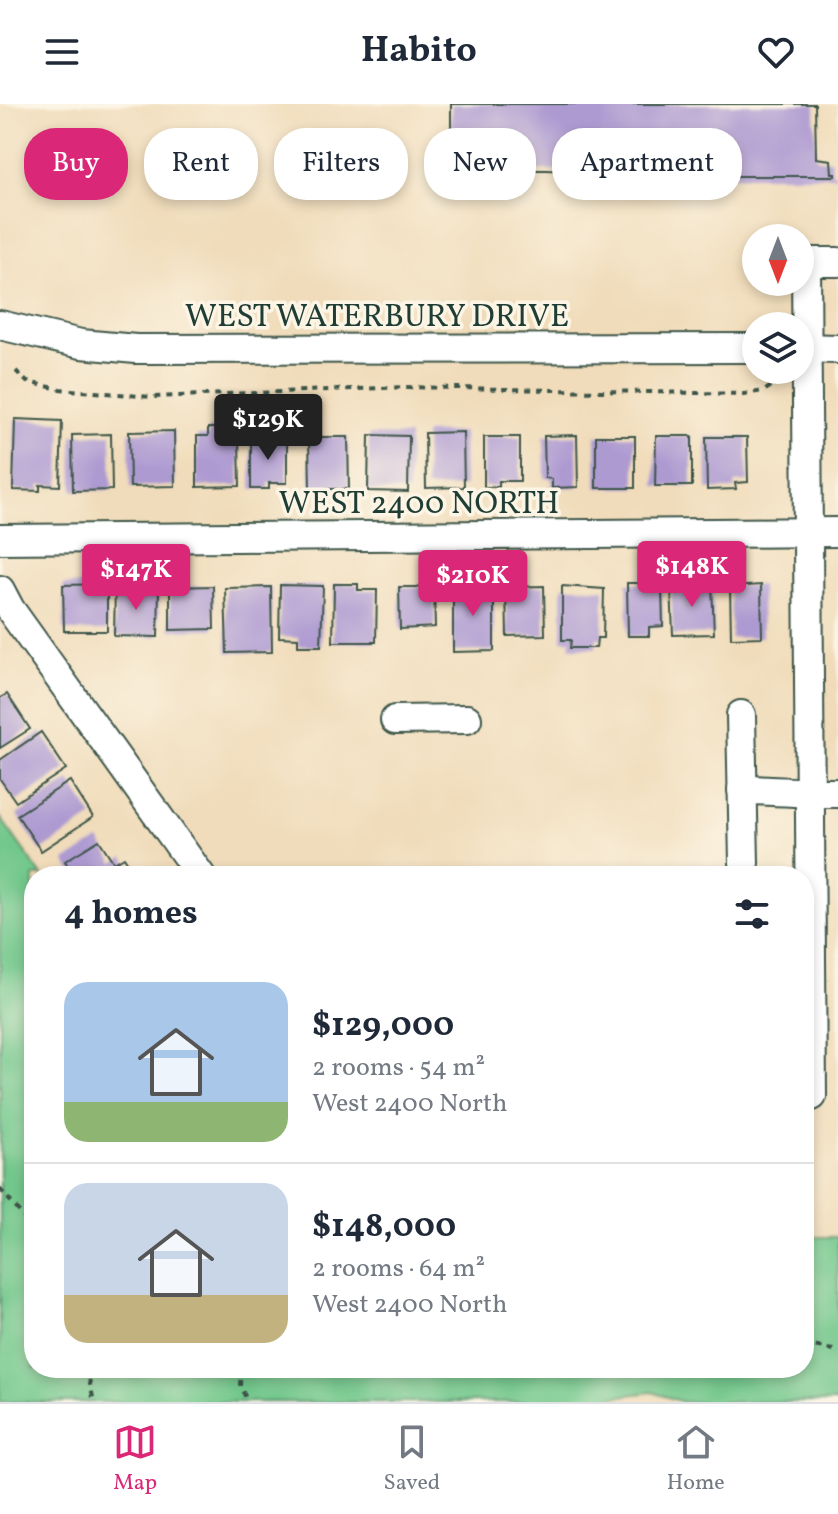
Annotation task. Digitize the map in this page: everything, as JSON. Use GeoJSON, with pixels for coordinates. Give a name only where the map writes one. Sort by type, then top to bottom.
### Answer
{"type":"FeatureCollection","features":[{"type":"Feature","properties":{"kind":"street"},"geometry":{"type":"LineString","coordinates":[[804,312],[806,262],[838,262]]}},
{"type":"Feature","properties":{"kind":"street","name":"WEST WATERBURY DRIVE"},"geometry":{"type":"LineString","coordinates":[[0,325],[81,344],[136,349],[742,348]]}},
{"type":"Feature","properties":{"kind":"street"},"geometry":{"type":"LineString","coordinates":[[814,348],[838,349]]}},
{"type":"Feature","properties":{"kind":"street"},"geometry":{"type":"LineString","coordinates":[[804,384],[811,866]]}},
{"type":"Feature","properties":{"kind":"street","name":"WEST 2400 NORTH"},"geometry":{"type":"LineString","coordinates":[[0,539],[838,532]]}},
{"type":"Feature","properties":{"kind":"street"},"geometry":{"type":"LineString","coordinates":[[0,590],[10,609],[194,866]]}},
{"type":"Feature","properties":{"kind":"street"},"geometry":{"type":"LineString","coordinates":[[741,715],[744,863]]}},
{"type":"Feature","properties":{"kind":"street"},"geometry":{"type":"LineString","coordinates":[[395,720],[467,719]]}},
{"type":"Feature","properties":{"kind":"street"},"geometry":{"type":"LineString","coordinates":[[742,790],[838,793]]}},
{"type":"Feature","properties":{"kind":"street"},"geometry":{"type":"LineString","coordinates":[[814,962],[818,1096]]}},
{"type":"Feature","properties":{"kind":"path"},"geometry":{"type":"LineString","coordinates":[[16,371],[27,382],[60,389],[152,397],[406,387],[744,394],[764,391],[774,384]]}},
{"type":"Feature","properties":{"kind":"path"},"geometry":{"type":"LineString","coordinates":[[0,1189],[24,1217]]}},
{"type":"Feature","properties":{"kind":"path"},"geometry":{"type":"LineString","coordinates":[[814,1346],[838,1351]]}},
{"type":"Feature","properties":{"kind":"path"},"geometry":{"type":"LineString","coordinates":[[89,1378],[94,1402]]}},
{"type":"Feature","properties":{"kind":"path"},"geometry":{"type":"LineString","coordinates":[[240,1378],[240,1386],[248,1402]]}},
{"type":"Feature","properties":{"kind":"green space"},"geometry":{"type":"Polygon","coordinates":[[[0,817],[35,866],[24,866],[24,1378],[814,1378],[814,1237],[838,1237],[838,1402],[683,1402],[652,1392],[572,1402],[0,1402],[0,817]]]}},
{"type":"Feature","properties":{"kind":"building"},"geometry":{"type":"Polygon","coordinates":[[[451,104],[815,104],[816,158],[831,160],[835,176],[742,176],[742,128],[552,128],[552,170],[536,170],[536,128],[451,128],[451,104]]]}},
{"type":"Feature","properties":{"kind":"building"},"geometry":{"type":"Polygon","coordinates":[[[15,419],[62,421],[60,486],[40,485],[40,491],[13,490],[15,419]]]}},
{"type":"Feature","properties":{"kind":"building"},"geometry":{"type":"Polygon","coordinates":[[[208,428],[228,428],[228,439],[239,439],[240,486],[197,487],[197,436],[208,436],[208,428]]]}},
{"type":"Feature","properties":{"kind":"building"},"geometry":{"type":"Polygon","coordinates":[[[174,431],[175,486],[130,487],[129,432],[174,431]]]}},
{"type":"Feature","properties":{"kind":"building"},"geometry":{"type":"Polygon","coordinates":[[[463,432],[464,487],[426,488],[425,433],[463,432]]]}},
{"type":"Feature","properties":{"kind":"building"},"geometry":{"type":"Polygon","coordinates":[[[111,434],[112,490],[73,491],[72,435],[111,434]]]}},
{"type":"Feature","properties":{"kind":"building"},"geometry":{"type":"Polygon","coordinates":[[[369,435],[409,436],[408,492],[368,491],[369,435]]]}},
{"type":"Feature","properties":{"kind":"building"},"geometry":{"type":"Polygon","coordinates":[[[577,435],[578,487],[552,488],[552,479],[545,478],[544,436],[577,435]]]}},
{"type":"Feature","properties":{"kind":"building"},"geometry":{"type":"Polygon","coordinates":[[[596,436],[635,436],[635,488],[596,488],[596,436]]]}},
{"type":"Feature","properties":{"kind":"building"},"geometry":{"type":"Polygon","coordinates":[[[656,436],[692,436],[692,486],[655,486],[656,436]]]}},
{"type":"Feature","properties":{"kind":"building"},"geometry":{"type":"Polygon","coordinates":[[[251,437],[287,437],[287,483],[269,483],[269,489],[251,489],[251,437]]]}},
{"type":"Feature","properties":{"kind":"building"},"geometry":{"type":"Polygon","coordinates":[[[309,437],[348,437],[349,489],[310,489],[309,437]]]}},
{"type":"Feature","properties":{"kind":"building"},"geometry":{"type":"Polygon","coordinates":[[[484,437],[520,437],[520,481],[499,481],[499,487],[484,487],[484,437]]]}},
{"type":"Feature","properties":{"kind":"building"},"geometry":{"type":"Polygon","coordinates":[[[706,437],[747,437],[748,482],[735,483],[736,489],[707,490],[706,437]]]}},
{"type":"Feature","properties":{"kind":"building"},"geometry":{"type":"Polygon","coordinates":[[[627,583],[648,583],[648,589],[662,588],[663,626],[649,627],[649,636],[628,636],[627,583]]]}},
{"type":"Feature","properties":{"kind":"building"},"geometry":{"type":"Polygon","coordinates":[[[712,583],[714,634],[673,635],[671,584],[712,583]]]}},
{"type":"Feature","properties":{"kind":"building"},"geometry":{"type":"Polygon","coordinates":[[[107,584],[107,631],[64,631],[63,585],[107,584]]]}},
{"type":"Feature","properties":{"kind":"building"},"geometry":{"type":"Polygon","coordinates":[[[334,584],[358,584],[358,590],[377,590],[376,642],[333,642],[334,584]]]}},
{"type":"Feature","properties":{"kind":"building"},"geometry":{"type":"Polygon","coordinates":[[[453,584],[494,584],[494,651],[453,652],[453,584]]]}},
{"type":"Feature","properties":{"kind":"building"},"geometry":{"type":"Polygon","coordinates":[[[280,585],[323,586],[321,646],[298,646],[298,638],[279,637],[280,585]]]}},
{"type":"Feature","properties":{"kind":"building"},"geometry":{"type":"Polygon","coordinates":[[[761,585],[762,637],[731,638],[730,587],[761,585]]]}},
{"type":"Feature","properties":{"kind":"building"},"geometry":{"type":"Polygon","coordinates":[[[115,586],[159,587],[158,637],[114,636],[115,586]]]}},
{"type":"Feature","properties":{"kind":"building"},"geometry":{"type":"Polygon","coordinates":[[[213,586],[214,629],[170,630],[170,587],[213,586]]]}},
{"type":"Feature","properties":{"kind":"building"},"geometry":{"type":"Polygon","coordinates":[[[544,586],[545,635],[507,636],[506,587],[544,586]]]}},
{"type":"Feature","properties":{"kind":"building"},"geometry":{"type":"Polygon","coordinates":[[[562,586],[604,589],[603,638],[597,638],[596,648],[570,648],[571,640],[562,640],[562,586]]]}},
{"type":"Feature","properties":{"kind":"building"},"geometry":{"type":"Polygon","coordinates":[[[271,587],[272,652],[227,653],[225,588],[271,587]]]}},
{"type":"Feature","properties":{"kind":"building"},"geometry":{"type":"Polygon","coordinates":[[[399,587],[434,587],[435,627],[400,629],[399,587]]]}},
{"type":"Feature","properties":{"kind":"building"},"geometry":{"type":"Polygon","coordinates":[[[7,694],[30,729],[0,748],[0,698],[7,694]]]}},
{"type":"Feature","properties":{"kind":"building"},"geometry":{"type":"Polygon","coordinates":[[[41,732],[66,769],[16,802],[0,779],[0,760],[41,732]]]}},
{"type":"Feature","properties":{"kind":"building"},"geometry":{"type":"Polygon","coordinates":[[[70,781],[93,817],[41,851],[17,815],[70,781]]]}},
{"type":"Feature","properties":{"kind":"building"},"geometry":{"type":"Polygon","coordinates":[[[99,840],[114,863],[124,857],[130,866],[68,866],[65,861],[99,840]]]}}]}
